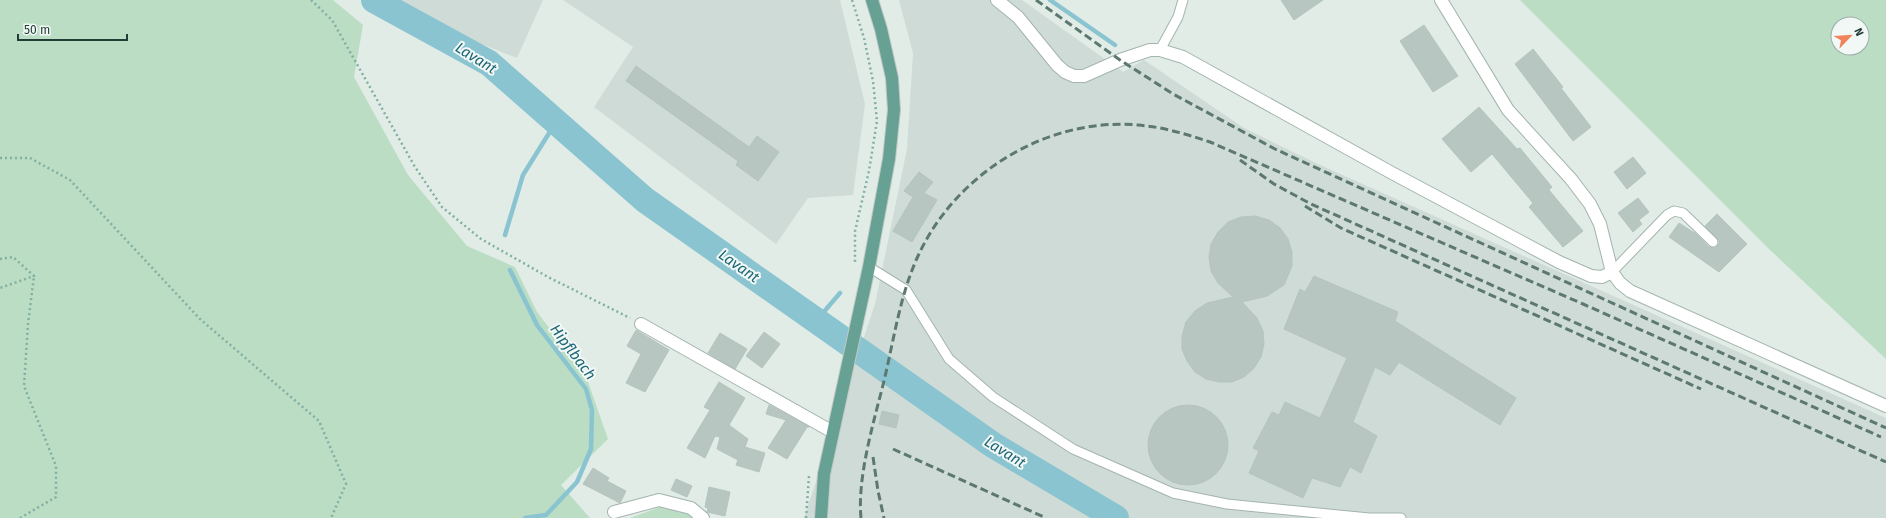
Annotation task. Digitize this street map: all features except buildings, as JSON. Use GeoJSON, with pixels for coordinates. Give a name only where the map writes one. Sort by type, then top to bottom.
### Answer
{"type":"FeatureCollection","features":[{"type":"Feature","properties":{"kind":"main road"},"geometry":{"type":"LineString","coordinates":[[820,518],[824,474],[831,431],[869,267],[889,159],[894,110],[892,78],[881,30],[872,0]]}},
{"type":"Feature","properties":{"kind":"street"},"geometry":{"type":"LineString","coordinates":[[997,0],[1018,17],[1057,65],[1074,76],[1084,76],[1135,54],[1150,50],[1160,50],[1183,57],[1398,176],[1558,262],[1591,276],[1602,277],[1612,272]]}},
{"type":"Feature","properties":{"kind":"street"},"geometry":{"type":"LineString","coordinates":[[1441,0],[1508,110],[1571,179],[1590,204],[1600,224],[1612,272],[1620,283],[1630,291],[1886,406]]}},
{"type":"Feature","properties":{"kind":"street"},"geometry":{"type":"LineString","coordinates":[[641,324],[831,431]]}},
{"type":"Feature","properties":{"kind":"street"},"geometry":{"type":"LineString","coordinates":[[614,512],[660,500],[691,508],[703,518]]}},
{"type":"Feature","properties":{"kind":"lane"},"geometry":{"type":"LineString","coordinates":[[1160,50],[1178,17],[1183,0]]}},
{"type":"Feature","properties":{"kind":"lane"},"geometry":{"type":"LineString","coordinates":[[1612,272],[1666,215],[1674,211],[1683,213],[1713,242]]}},
{"type":"Feature","properties":{"kind":"lane"},"geometry":{"type":"LineString","coordinates":[[869,267],[906,290],[949,359],[994,397],[1073,449],[1173,493],[1219,503],[1368,518],[1401,518]]}},
{"type":"Feature","properties":{"kind":"path"},"geometry":{"type":"LineString","coordinates":[[311,0],[332,20],[415,167],[442,207],[481,239],[548,277],[641,324]]}},
{"type":"Feature","properties":{"kind":"path"},"geometry":{"type":"LineString","coordinates":[[852,0],[864,38],[870,67],[877,121],[869,171],[855,231],[855,266]]}},
{"type":"Feature","properties":{"kind":"path"},"geometry":{"type":"LineString","coordinates":[[0,158],[30,158],[70,180],[200,319],[319,421],[346,484],[331,518]]}},
{"type":"Feature","properties":{"kind":"path"},"geometry":{"type":"LineString","coordinates":[[0,259],[14,257],[34,276]]}},
{"type":"Feature","properties":{"kind":"path"},"geometry":{"type":"LineString","coordinates":[[0,288],[34,276]]}},
{"type":"Feature","properties":{"kind":"path"},"geometry":{"type":"LineString","coordinates":[[20,518],[56,497],[56,466],[24,386],[28,324],[34,276]]}},
{"type":"Feature","properties":{"kind":"shaded area"},"geometry":{"type":"Polygon","coordinates":[[[399,0],[543,0],[517,58],[458,35],[399,0]]]}},
{"type":"Feature","properties":{"kind":"shaded area"},"geometry":{"type":"Polygon","coordinates":[[[563,0],[840,0],[865,104],[853,195],[808,198],[776,244],[594,107],[633,47],[563,0]]]}},
{"type":"Feature","properties":{"kind":"shaded area"},"geometry":{"type":"Polygon","coordinates":[[[899,0],[1022,0],[1123,72],[1144,60],[1244,128],[1318,164],[1886,418],[1886,518],[804,518],[875,304],[907,149],[913,53],[899,0]]]}},
{"type":"Feature","properties":{"kind":"green space"},"geometry":{"type":"Polygon","coordinates":[[[0,0],[333,0],[363,25],[354,77],[408,175],[467,246],[515,267],[537,312],[586,376],[608,439],[561,485],[590,518],[0,518],[0,0]]]}},
{"type":"Feature","properties":{"kind":"green space"},"geometry":{"type":"Polygon","coordinates":[[[1520,0],[1886,0],[1886,359],[1769,249],[1520,0]]]}},
{"type":"Feature","properties":{"kind":"green space"},"geometry":{"type":"Polygon","coordinates":[[[663,506],[691,515],[695,518],[630,518],[663,506]]]}},
{"type":"Feature","properties":{"kind":"waterway","name":"Lavant"},"geometry":{"type":"LineString","coordinates":[[374,0],[489,63],[645,200],[993,445],[1116,518]]}},
{"type":"Feature","properties":{"kind":"waterway"},"geometry":{"type":"LineString","coordinates":[[1050,0],[1115,45]]}},
{"type":"Feature","properties":{"kind":"waterway","name":"Hipflbach"},"geometry":{"type":"LineString","coordinates":[[505,235],[523,175],[556,122]]}},
{"type":"Feature","properties":{"kind":"waterway","name":"Hipflbach"},"geometry":{"type":"LineString","coordinates":[[510,270],[537,325],[586,389],[592,410],[591,449],[577,482],[546,515],[525,518]]}},
{"type":"Feature","properties":{"kind":"waterway"},"geometry":{"type":"LineString","coordinates":[[816,321],[840,293]]}},
{"type":"Feature","properties":{"kind":"railway"},"geometry":{"type":"LineString","coordinates":[[1036,0],[1120,60],[1173,94],[1275,149],[1886,428]]}},
{"type":"Feature","properties":{"kind":"railway"},"geometry":{"type":"LineString","coordinates":[[861,518],[860,502],[867,449],[898,317],[906,286],[918,256],[935,226],[956,199],[980,176],[1008,156],[1038,141],[1071,130],[1104,125],[1138,125],[1156,127],[1210,142],[1583,304],[1881,437]]}},
{"type":"Feature","properties":{"kind":"railway"},"geometry":{"type":"LineString","coordinates":[[1240,160],[1274,184],[1311,204],[1886,462]]}},
{"type":"Feature","properties":{"kind":"railway"},"geometry":{"type":"LineString","coordinates":[[1305,206],[1341,228],[1701,389]]}},
{"type":"Feature","properties":{"kind":"railway"},"geometry":{"type":"LineString","coordinates":[[893,449],[1046,518]]}},
{"type":"Feature","properties":{"kind":"railway"},"geometry":{"type":"LineString","coordinates":[[873,457],[884,518]]}}]}
